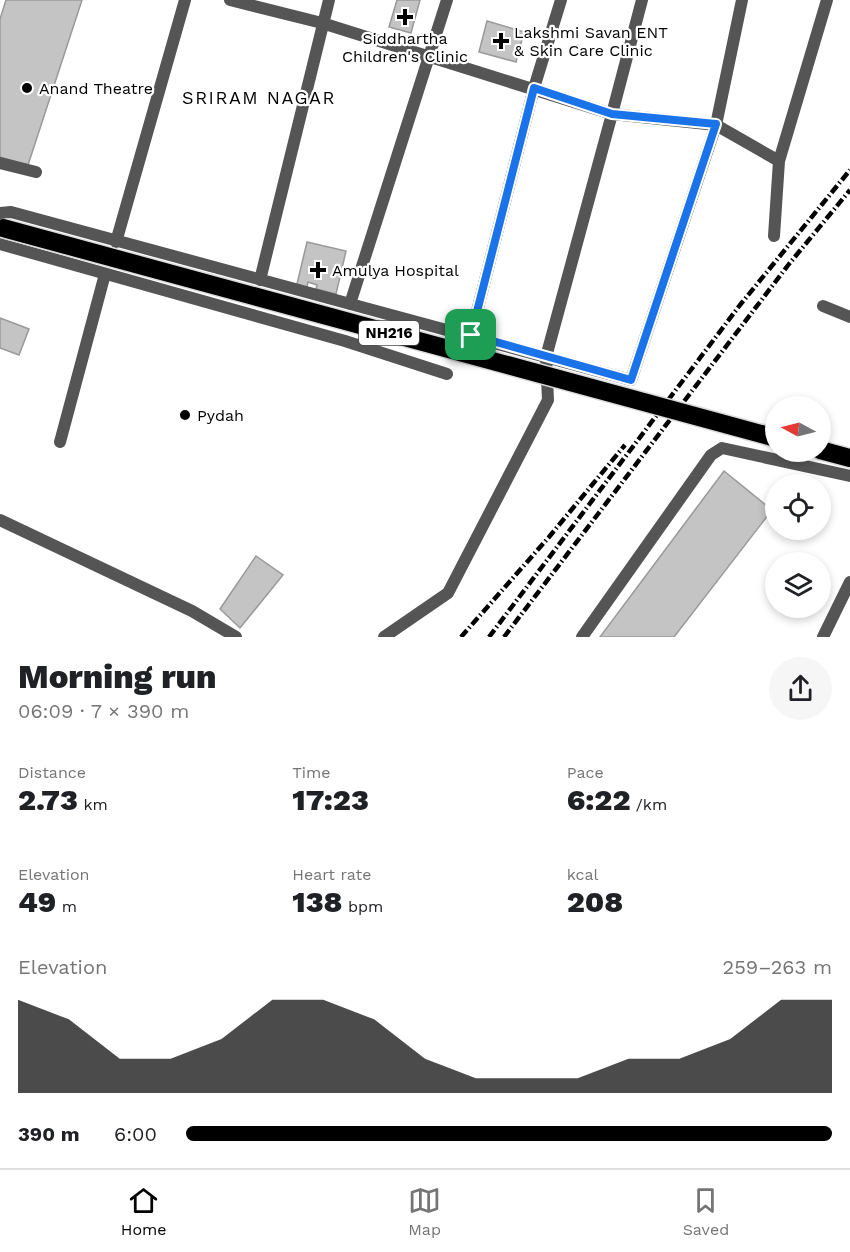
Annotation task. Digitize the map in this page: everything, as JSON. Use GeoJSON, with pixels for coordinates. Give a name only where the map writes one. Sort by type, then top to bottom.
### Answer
{"type":"FeatureCollection","features":[{"type":"Feature","properties":{"kind":"highway","name":"NH216"},"geometry":{"type":"LineString","coordinates":[[1,228],[765,435]]}},
{"type":"Feature","properties":{"kind":"highway"},"geometry":{"type":"LineString","coordinates":[[831,453],[850,458]]}},
{"type":"Feature","properties":{"kind":"street"},"geometry":{"type":"LineString","coordinates":[[116,242],[184,0]]}},
{"type":"Feature","properties":{"kind":"street"},"geometry":{"type":"LineString","coordinates":[[230,0],[322,22],[612,114],[716,124],[779,161]]}},
{"type":"Feature","properties":{"kind":"street"},"geometry":{"type":"LineString","coordinates":[[260,280],[329,0]]}},
{"type":"Feature","properties":{"kind":"street"},"geometry":{"type":"LineString","coordinates":[[350,304],[447,0]]}},
{"type":"Feature","properties":{"kind":"street"},"geometry":{"type":"LineString","coordinates":[[471,335],[534,88],[561,0]]}},
{"type":"Feature","properties":{"kind":"street"},"geometry":{"type":"LineString","coordinates":[[384,637],[448,593],[548,400],[546,357],[642,0]]}},
{"type":"Feature","properties":{"kind":"street"},"geometry":{"type":"LineString","coordinates":[[447,374],[345,341],[105,274],[1,228],[11,212],[631,380],[716,124],[742,0]]}},
{"type":"Feature","properties":{"kind":"street"},"geometry":{"type":"LineString","coordinates":[[774,236],[779,161],[827,0]]}},
{"type":"Feature","properties":{"kind":"street"},"geometry":{"type":"LineString","coordinates":[[0,163],[36,172]]}},
{"type":"Feature","properties":{"kind":"street"},"geometry":{"type":"LineString","coordinates":[[60,441],[105,274]]}},
{"type":"Feature","properties":{"kind":"street"},"geometry":{"type":"LineString","coordinates":[[823,306],[850,317]]}},
{"type":"Feature","properties":{"kind":"street"},"geometry":{"type":"LineString","coordinates":[[582,637],[711,456],[722,448],[850,476]]}},
{"type":"Feature","properties":{"kind":"street"},"geometry":{"type":"LineString","coordinates":[[0,520],[192,611],[236,637]]}},
{"type":"Feature","properties":{"kind":"street"},"geometry":{"type":"LineString","coordinates":[[823,637],[824,630],[850,582]]}},
{"type":"Feature","properties":{"kind":"building","name":"Anand Theatre"},"geometry":{"type":"Polygon","coordinates":[[[6,0],[82,0],[28,165],[0,157],[0,19],[6,0]]]}},
{"type":"Feature","properties":{"kind":"building"},"geometry":{"type":"Polygon","coordinates":[[[397,0],[420,0],[411,33],[389,27],[397,0]]]}},
{"type":"Feature","properties":{"kind":"building"},"geometry":{"type":"Polygon","coordinates":[[[487,21],[524,32],[516,62],[479,52],[487,21]]]}},
{"type":"Feature","properties":{"kind":"building"},"geometry":{"type":"Polygon","coordinates":[[[307,242],[346,251],[336,294],[316,289],[317,285],[308,282],[306,291],[296,288],[307,242]]]}},
{"type":"Feature","properties":{"kind":"building"},"geometry":{"type":"Polygon","coordinates":[[[0,318],[29,329],[19,355],[0,348],[0,318]]]}},
{"type":"Feature","properties":{"kind":"building"},"geometry":{"type":"Polygon","coordinates":[[[724,471],[765,504],[765,519],[674,637],[600,637],[724,471]]]}},
{"type":"Feature","properties":{"kind":"building"},"geometry":{"type":"Polygon","coordinates":[[[256,556],[283,575],[240,628],[220,609],[256,556]]]}},
{"type":"Feature","properties":{"kind":"railway"},"geometry":{"type":"LineString","coordinates":[[489,637],[740,305],[850,170]]}},
{"type":"Feature","properties":{"kind":"railway"},"geometry":{"type":"LineString","coordinates":[[504,637],[789,264],[850,190]]}},
{"type":"Feature","properties":{"kind":"railway"},"geometry":{"type":"LineString","coordinates":[[461,637],[549,537],[625,445]]}},
{"type":"Feature","properties":{"kind":"place","name":"Siddhartha Children's Clinic"},"geometry":{"type":"Point","coordinates":[405,17]}},
{"type":"Feature","properties":{"kind":"place","name":"Lakshmi Savan ENT & Skin Care Clinic"},"geometry":{"type":"Point","coordinates":[501,41]}},
{"type":"Feature","properties":{"kind":"place","name":"Anand Theatre"},"geometry":{"type":"Point","coordinates":[27,88]}},
{"type":"Feature","properties":{"kind":"place","name":"Amulya Hospital"},"geometry":{"type":"Point","coordinates":[318,270]}},
{"type":"Feature","properties":{"kind":"place","name":"Pydah"},"geometry":{"type":"Point","coordinates":[185,415]}},
{"type":"Feature","properties":{"kind":"district","name":"SRIRAM NAGAR"},"geometry":{"type":"Point","coordinates":[259,97]}},
{"type":"Feature","properties":{"kind":"route"},"geometry":{"type":"LineString","coordinates":[[534,88],[612,114],[716,124],[631,380],[471,335],[534,88]]}}]}
